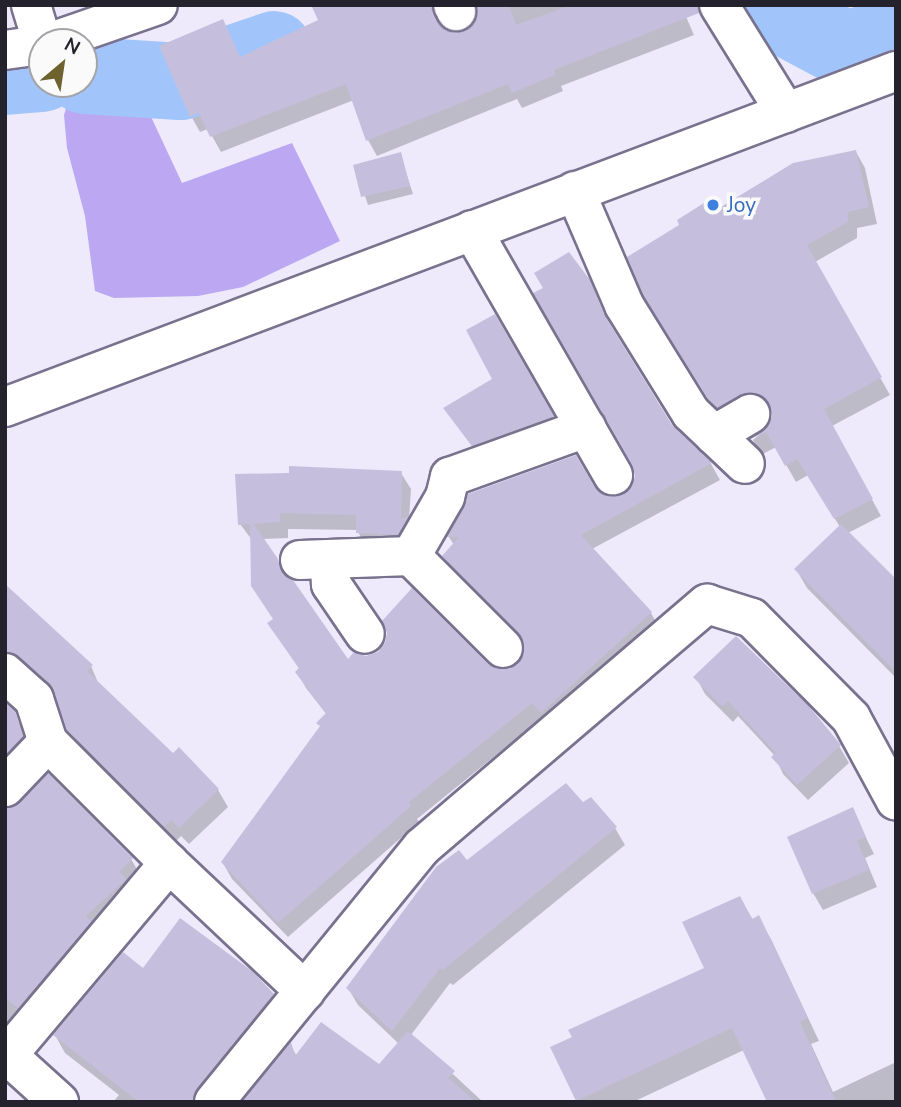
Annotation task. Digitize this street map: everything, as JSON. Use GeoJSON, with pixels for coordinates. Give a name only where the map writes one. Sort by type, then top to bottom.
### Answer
{"type":"FeatureCollection","features":[{"type":"Feature","properties":{"kind":"street"},"geometry":{"type":"LineString","coordinates":[[32,5],[38,28]]}},
{"type":"Feature","properties":{"kind":"street"},"geometry":{"type":"LineString","coordinates":[[91,28],[158,5]]}},
{"type":"Feature","properties":{"kind":"street"},"geometry":{"type":"LineString","coordinates":[[719,5],[786,113]]}},
{"type":"Feature","properties":{"kind":"street"},"geometry":{"type":"LineString","coordinates":[[5,50],[28,46]]}},
{"type":"Feature","properties":{"kind":"street"},"geometry":{"type":"LineString","coordinates":[[5,407],[896,71]]}},
{"type":"Feature","properties":{"kind":"street"},"geometry":{"type":"LineString","coordinates":[[575,191],[624,305],[691,413],[745,464]]}},
{"type":"Feature","properties":{"kind":"street"},"geometry":{"type":"LineString","coordinates":[[472,230],[614,475]]}},
{"type":"Feature","properties":{"kind":"street"},"geometry":{"type":"LineString","coordinates":[[714,435],[750,414]]}},
{"type":"Feature","properties":{"kind":"street"},"geometry":{"type":"LineString","coordinates":[[411,556],[445,496],[450,477],[586,428]]}},
{"type":"Feature","properties":{"kind":"street"},"geometry":{"type":"LineString","coordinates":[[365,634],[315,560],[411,556],[503,648]]}},
{"type":"Feature","properties":{"kind":"street"},"geometry":{"type":"LineString","coordinates":[[214,1102],[422,847],[707,604],[752,618],[851,718],[896,801]]}},
{"type":"Feature","properties":{"kind":"street"},"geometry":{"type":"LineString","coordinates":[[5,673],[34,699],[48,742],[169,863],[305,991]]}},
{"type":"Feature","properties":{"kind":"street"},"geometry":{"type":"LineString","coordinates":[[5,787],[48,742]]}},
{"type":"Feature","properties":{"kind":"street"},"geometry":{"type":"LineString","coordinates":[[59,1102],[6,1055],[169,863]]}},
{"type":"Feature","properties":{"kind":"shaded area"},"geometry":{"type":"Polygon","coordinates":[[[131,74],[182,183],[292,143],[340,241],[243,287],[198,296],[114,298],[95,291],[85,216],[67,148],[64,115],[69,98],[98,98],[98,81],[131,74]]]}},
{"type":"Feature","properties":{"kind":"building"},"geometry":{"type":"Polygon","coordinates":[[[311,5],[431,5],[437,21],[445,30],[455,33],[474,24],[476,5],[509,5],[516,25],[571,5],[697,5],[699,13],[554,70],[555,75],[512,93],[508,84],[366,141],[346,84],[210,137],[199,113],[190,117],[159,46],[223,19],[240,57],[318,20],[311,5]]]}},
{"type":"Feature","properties":{"kind":"building"},"geometry":{"type":"Polygon","coordinates":[[[856,150],[869,207],[848,212],[848,222],[807,245],[882,377],[824,409],[873,499],[834,519],[797,459],[785,466],[766,432],[750,439],[769,425],[772,415],[769,404],[761,395],[751,392],[740,395],[717,408],[708,399],[643,295],[627,257],[679,225],[677,220],[704,203],[711,213],[793,163],[856,150]]]}},
{"type":"Feature","properties":{"kind":"building"},"geometry":{"type":"Polygon","coordinates":[[[401,152],[410,186],[361,197],[353,165],[401,152]]]}},
{"type":"Feature","properties":{"kind":"building"},"geometry":{"type":"Polygon","coordinates":[[[569,252],[590,280],[605,316],[672,425],[712,463],[581,535],[652,612],[541,713],[532,703],[409,802],[411,806],[278,923],[221,862],[320,726],[316,723],[326,713],[295,672],[299,668],[267,623],[273,619],[251,586],[250,524],[238,525],[235,474],[289,473],[289,466],[402,471],[401,519],[409,516],[398,535],[356,533],[356,515],[280,513],[280,522],[254,524],[278,559],[282,572],[293,580],[348,659],[354,652],[366,656],[378,652],[385,643],[387,633],[382,621],[412,588],[488,664],[498,669],[509,669],[518,664],[524,653],[524,642],[519,633],[442,556],[459,537],[447,537],[468,494],[576,455],[594,486],[603,494],[612,497],[623,494],[632,486],[635,476],[632,464],[533,293],[543,288],[534,273],[569,252]]]}},
{"type":"Feature","properties":{"kind":"building"},"geometry":{"type":"Polygon","coordinates":[[[495,314],[554,416],[472,446],[443,408],[492,379],[466,330],[495,314]]]}},
{"type":"Feature","properties":{"kind":"building"},"geometry":{"type":"Polygon","coordinates":[[[841,524],[896,579],[896,672],[794,569],[841,524]]]}},
{"type":"Feature","properties":{"kind":"building"},"geometry":{"type":"Polygon","coordinates":[[[5,584],[93,665],[87,671],[173,753],[179,747],[219,789],[179,828],[171,820],[164,827],[67,730],[49,683],[20,657],[5,652],[5,584]]]}},
{"type":"Feature","properties":{"kind":"building"},"geometry":{"type":"Polygon","coordinates":[[[736,636],[807,704],[841,745],[797,785],[771,757],[776,753],[728,701],[722,706],[693,677],[736,636]]]}},
{"type":"Feature","properties":{"kind":"building"},"geometry":{"type":"Polygon","coordinates":[[[5,703],[15,711],[23,736],[5,755],[5,703]]]}},
{"type":"Feature","properties":{"kind":"building"},"geometry":{"type":"Polygon","coordinates":[[[48,773],[133,858],[119,872],[126,879],[86,916],[91,922],[18,1008],[5,998],[5,808],[20,803],[48,773]]]}},
{"type":"Feature","properties":{"kind":"building"},"geometry":{"type":"Polygon","coordinates":[[[566,783],[583,802],[591,797],[617,827],[443,970],[440,968],[392,1031],[346,988],[436,867],[459,850],[467,860],[566,783]]]}},
{"type":"Feature","properties":{"kind":"building"},"geometry":{"type":"Polygon","coordinates":[[[853,807],[866,837],[857,841],[869,870],[812,894],[787,837],[853,807]]]}},
{"type":"Feature","properties":{"kind":"building"},"geometry":{"type":"Polygon","coordinates":[[[740,896],[752,919],[759,915],[808,1018],[800,1022],[836,1102],[767,1102],[732,1028],[576,1101],[550,1047],[572,1037],[568,1030],[704,968],[682,922],[740,896]]]}},
{"type":"Feature","properties":{"kind":"building"},"geometry":{"type":"Polygon","coordinates":[[[180,918],[252,971],[274,994],[197,1088],[193,1102],[139,1102],[53,1035],[123,952],[143,968],[180,918]]]}},
{"type":"Feature","properties":{"kind":"building"},"geometry":{"type":"Polygon","coordinates":[[[321,1022],[379,1064],[408,1031],[455,1071],[448,1078],[476,1102],[242,1102],[291,1042],[295,1056],[321,1022]]]}},
{"type":"Feature","properties":{"kind":"waterway"},"geometry":{"type":"LineString","coordinates":[[763,5],[847,50],[896,32]]}},
{"type":"Feature","properties":{"kind":"waterway"},"geometry":{"type":"LineString","coordinates":[[98,76],[180,81],[274,49]]}},
{"type":"Feature","properties":{"kind":"waterway"},"geometry":{"type":"LineString","coordinates":[[5,76],[28,74]]}},
{"type":"Feature","properties":{"kind":"place","name":"Joy"},"geometry":{"type":"Point","coordinates":[713,205]}}]}
